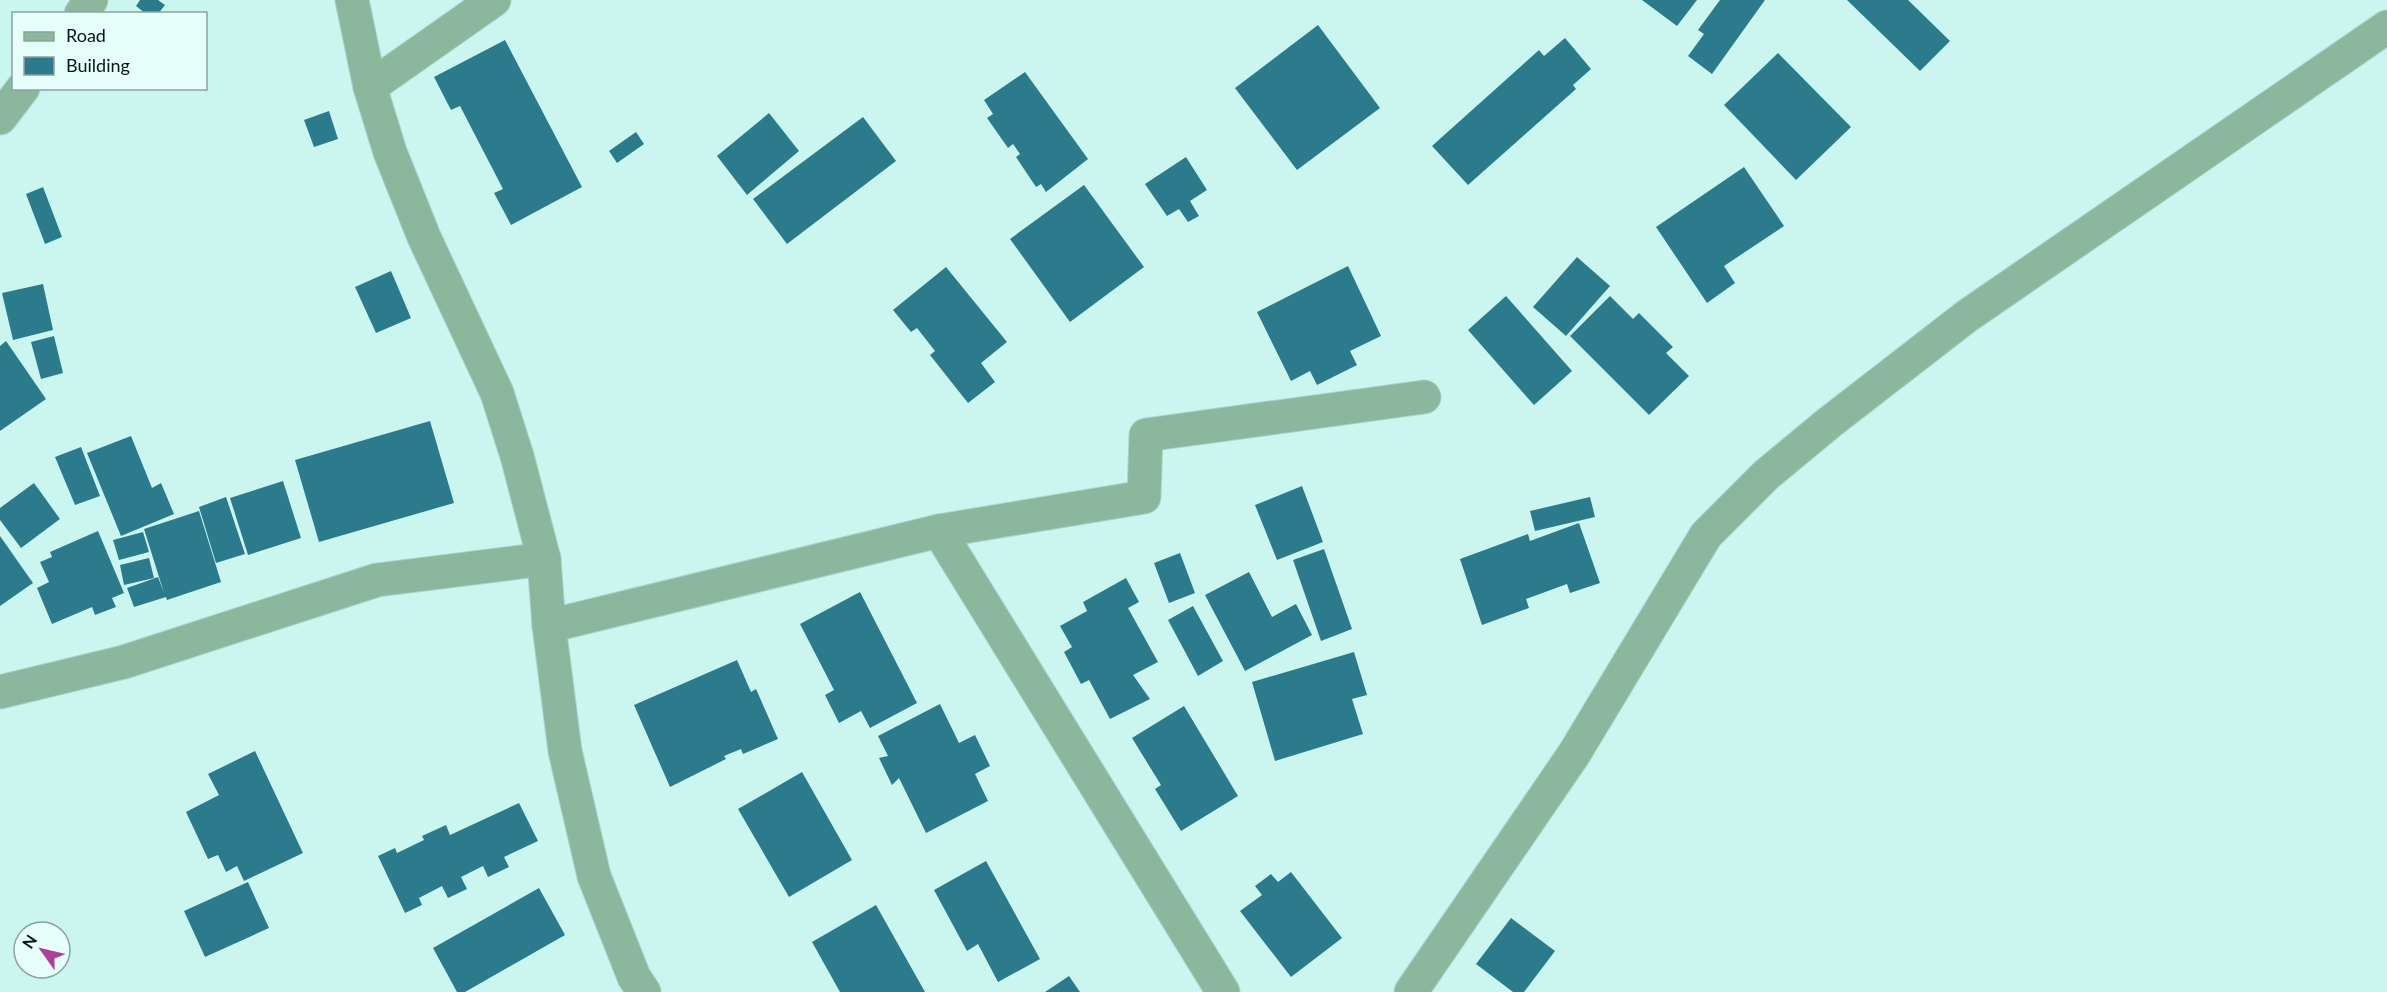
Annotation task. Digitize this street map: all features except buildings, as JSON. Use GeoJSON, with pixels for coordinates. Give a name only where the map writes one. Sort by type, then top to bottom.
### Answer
{"type":"FeatureCollection","features":[{"type":"Feature","properties":{"kind":"street"},"geometry":{"type":"LineString","coordinates":[[352,0],[370,87],[390,152],[424,237],[497,393],[544,559],[549,626],[565,751],[594,876],[634,977],[644,992]]}},
{"type":"Feature","properties":{"kind":"street"},"geometry":{"type":"LineString","coordinates":[[370,87],[494,0]]}},
{"type":"Feature","properties":{"kind":"street"},"geometry":{"type":"LineString","coordinates":[[1411,992],[1574,754],[1706,536],[1766,475],[1830,422],[1967,316],[2387,27]]}},
{"type":"Feature","properties":{"kind":"street"},"geometry":{"type":"LineString","coordinates":[[0,118],[21,90]]}},
{"type":"Feature","properties":{"kind":"street"},"geometry":{"type":"LineString","coordinates":[[549,626],[939,531],[1144,497],[1146,435],[1424,397]]}},
{"type":"Feature","properties":{"kind":"street"},"geometry":{"type":"LineString","coordinates":[[939,531],[1223,992]]}},
{"type":"Feature","properties":{"kind":"street"},"geometry":{"type":"LineString","coordinates":[[0,692],[124,662],[377,580],[544,559]]}}]}
